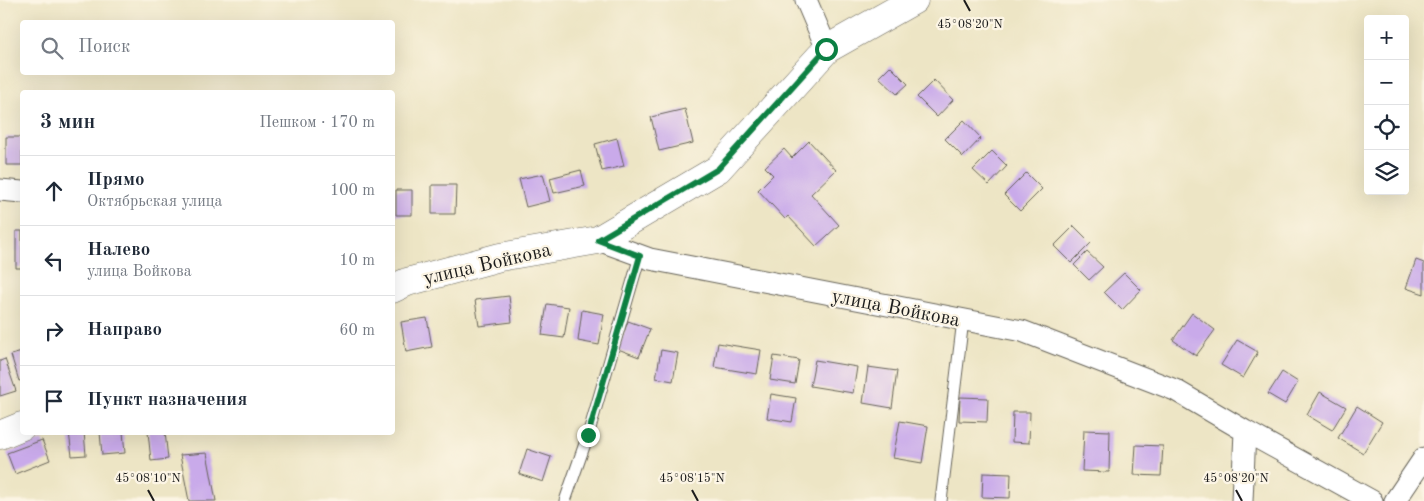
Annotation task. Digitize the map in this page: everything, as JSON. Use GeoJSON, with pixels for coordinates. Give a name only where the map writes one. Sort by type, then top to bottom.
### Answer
{"type":"FeatureCollection","features":[{"type":"Feature","properties":{"kind":"street"},"geometry":{"type":"LineString","coordinates":[[806,0],[826,49]]}},
{"type":"Feature","properties":{"kind":"street"},"geometry":{"type":"LineString","coordinates":[[598,240],[718,169],[826,49],[914,0]]}},
{"type":"Feature","properties":{"kind":"street"},"geometry":{"type":"LineString","coordinates":[[0,190],[20,192]]}},
{"type":"Feature","properties":{"kind":"street","name":"улица Войкова"},"geometry":{"type":"LineString","coordinates":[[397,282],[500,257],[598,240],[650,259],[1022,331],[1175,390],[1372,501]]}},
{"type":"Feature","properties":{"kind":"street"},"geometry":{"type":"LineString","coordinates":[[0,435],[20,427]]}},
{"type":"Feature","properties":{"kind":"street"},"geometry":{"type":"LineString","coordinates":[[1242,501],[1245,431]]}},
{"type":"Feature","properties":{"kind":"street"},"geometry":{"type":"LineString","coordinates":[[1395,501],[1424,458]]}},
{"type":"Feature","properties":{"kind":"lane"},"geometry":{"type":"LineString","coordinates":[[565,501],[588,435],[640,256]]}},
{"type":"Feature","properties":{"kind":"lane"},"geometry":{"type":"LineString","coordinates":[[941,501],[963,320]]}},
{"type":"Feature","properties":{"kind":"building"},"geometry":{"type":"Polygon","coordinates":[[[890,66],[908,84],[897,94],[879,77],[890,66]]]}},
{"type":"Feature","properties":{"kind":"building"},"geometry":{"type":"Polygon","coordinates":[[[934,80],[953,100],[937,117],[917,97],[934,80]]]}},
{"type":"Feature","properties":{"kind":"building"},"geometry":{"type":"Polygon","coordinates":[[[685,109],[693,143],[659,151],[651,117],[685,109]]]}},
{"type":"Feature","properties":{"kind":"building"},"geometry":{"type":"Polygon","coordinates":[[[964,120],[981,138],[963,157],[945,139],[964,120]]]}},
{"type":"Feature","properties":{"kind":"building"},"geometry":{"type":"Polygon","coordinates":[[[6,137],[20,137],[20,165],[6,165],[6,137]]]}},
{"type":"Feature","properties":{"kind":"building"},"geometry":{"type":"Polygon","coordinates":[[[617,138],[624,166],[602,171],[595,144],[617,138]]]}},
{"type":"Feature","properties":{"kind":"building"},"geometry":{"type":"Polygon","coordinates":[[[809,141],[836,170],[811,194],[839,225],[816,246],[788,216],[785,219],[758,190],[773,175],[765,167],[784,149],[792,158],[809,141]]]}},
{"type":"Feature","properties":{"kind":"building"},"geometry":{"type":"Polygon","coordinates":[[[992,151],[1007,166],[989,185],[973,170],[992,151]]]}},
{"type":"Feature","properties":{"kind":"building"},"geometry":{"type":"Polygon","coordinates":[[[581,170],[585,186],[554,193],[550,178],[581,170]]]}},
{"type":"Feature","properties":{"kind":"building"},"geometry":{"type":"Polygon","coordinates":[[[1026,173],[1042,189],[1020,211],[1004,195],[1026,173]]]}},
{"type":"Feature","properties":{"kind":"building"},"geometry":{"type":"Polygon","coordinates":[[[543,174],[550,201],[526,207],[519,179],[543,174]]]}},
{"type":"Feature","properties":{"kind":"building"},"geometry":{"type":"Polygon","coordinates":[[[432,185],[456,185],[455,214],[432,214],[432,185]]]}},
{"type":"Feature","properties":{"kind":"building"},"geometry":{"type":"Polygon","coordinates":[[[396,190],[412,190],[412,215],[396,215],[396,190]]]}},
{"type":"Feature","properties":{"kind":"building"},"geometry":{"type":"Polygon","coordinates":[[[1074,226],[1091,243],[1071,263],[1054,246],[1074,226]]]}},
{"type":"Feature","properties":{"kind":"building"},"geometry":{"type":"Polygon","coordinates":[[[16,231],[20,231],[20,268],[16,268],[16,231]]]}},
{"type":"Feature","properties":{"kind":"building"},"geometry":{"type":"Polygon","coordinates":[[[1087,252],[1103,267],[1089,280],[1074,265],[1087,252]]]}},
{"type":"Feature","properties":{"kind":"building"},"geometry":{"type":"Polygon","coordinates":[[[1416,260],[1424,263],[1424,294],[1406,288],[1416,260]]]}},
{"type":"Feature","properties":{"kind":"building"},"geometry":{"type":"Polygon","coordinates":[[[1124,273],[1141,290],[1122,310],[1104,292],[1124,273]]]}},
{"type":"Feature","properties":{"kind":"building"},"geometry":{"type":"Polygon","coordinates":[[[509,296],[512,322],[479,326],[475,300],[509,296]]]}},
{"type":"Feature","properties":{"kind":"building"},"geometry":{"type":"Polygon","coordinates":[[[547,304],[569,307],[564,338],[542,335],[547,304]]]}},
{"type":"Feature","properties":{"kind":"building"},"geometry":{"type":"Polygon","coordinates":[[[582,310],[604,314],[599,345],[578,341],[582,310]]]}},
{"type":"Feature","properties":{"kind":"building"},"geometry":{"type":"Polygon","coordinates":[[[1192,313],[1215,330],[1196,356],[1173,340],[1192,313]]]}},
{"type":"Feature","properties":{"kind":"building"},"geometry":{"type":"Polygon","coordinates":[[[427,318],[432,347],[406,352],[401,322],[427,318]]]}},
{"type":"Feature","properties":{"kind":"building"},"geometry":{"type":"Polygon","coordinates":[[[628,321],[650,329],[639,357],[618,349],[628,321]]]}},
{"type":"Feature","properties":{"kind":"building"},"geometry":{"type":"Polygon","coordinates":[[[1237,340],[1258,352],[1243,378],[1221,365],[1237,340]]]}},
{"type":"Feature","properties":{"kind":"building"},"geometry":{"type":"Polygon","coordinates":[[[718,343],[761,350],[757,374],[714,367],[718,343]]]}},
{"type":"Feature","properties":{"kind":"building"},"geometry":{"type":"Polygon","coordinates":[[[661,350],[678,353],[673,381],[656,378],[661,350]]]}},
{"type":"Feature","properties":{"kind":"building"},"geometry":{"type":"Polygon","coordinates":[[[20,353],[19,381],[11,355],[20,353]]]}},
{"type":"Feature","properties":{"kind":"building"},"geometry":{"type":"Polygon","coordinates":[[[774,356],[799,360],[795,384],[770,380],[774,356]]]}},
{"type":"Feature","properties":{"kind":"building"},"geometry":{"type":"Polygon","coordinates":[[[5,359],[16,391],[0,396],[0,361],[5,359]]]}},
{"type":"Feature","properties":{"kind":"building"},"geometry":{"type":"Polygon","coordinates":[[[815,360],[857,367],[853,393],[810,386],[815,360]]]}},
{"type":"Feature","properties":{"kind":"building"},"geometry":{"type":"Polygon","coordinates":[[[868,367],[897,371],[892,408],[863,403],[868,367]]]}},
{"type":"Feature","properties":{"kind":"building"},"geometry":{"type":"Polygon","coordinates":[[[1282,372],[1298,382],[1285,404],[1268,394],[1282,372]]]}},
{"type":"Feature","properties":{"kind":"building"},"geometry":{"type":"Polygon","coordinates":[[[1320,392],[1346,407],[1332,430],[1307,415],[1320,392]]]}},
{"type":"Feature","properties":{"kind":"building"},"geometry":{"type":"Polygon","coordinates":[[[771,394],[796,398],[792,422],[767,418],[771,394]]]}},
{"type":"Feature","properties":{"kind":"building"},"geometry":{"type":"Polygon","coordinates":[[[960,397],[988,398],[987,422],[959,421],[960,397]]]}},
{"type":"Feature","properties":{"kind":"building"},"geometry":{"type":"Polygon","coordinates":[[[1357,406],[1382,422],[1363,453],[1338,438],[1357,406]]]}},
{"type":"Feature","properties":{"kind":"building"},"geometry":{"type":"Polygon","coordinates":[[[1013,412],[1030,412],[1029,443],[1012,442],[1013,412]]]}},
{"type":"Feature","properties":{"kind":"building"},"geometry":{"type":"Polygon","coordinates":[[[900,421],[928,426],[922,463],[893,458],[900,421]]]}},
{"type":"Feature","properties":{"kind":"building"},"geometry":{"type":"Polygon","coordinates":[[[1084,430],[1110,431],[1109,472],[1082,471],[1084,430]]]}},
{"type":"Feature","properties":{"kind":"building"},"geometry":{"type":"Polygon","coordinates":[[[69,435],[84,435],[86,455],[72,456],[69,435]]]}},
{"type":"Feature","properties":{"kind":"building"},"geometry":{"type":"Polygon","coordinates":[[[100,435],[123,435],[125,453],[102,455],[100,435]]]}},
{"type":"Feature","properties":{"kind":"building"},"geometry":{"type":"Polygon","coordinates":[[[148,435],[165,435],[168,459],[151,461],[148,435]]]}},
{"type":"Feature","properties":{"kind":"building"},"geometry":{"type":"Polygon","coordinates":[[[42,440],[50,460],[15,474],[7,453],[42,440]]]}},
{"type":"Feature","properties":{"kind":"building"},"geometry":{"type":"Polygon","coordinates":[[[1136,445],[1163,446],[1161,476],[1134,475],[1136,445]]]}},
{"type":"Feature","properties":{"kind":"building"},"geometry":{"type":"Polygon","coordinates":[[[527,449],[551,457],[543,482],[519,474],[527,449]]]}},
{"type":"Feature","properties":{"kind":"building"},"geometry":{"type":"Polygon","coordinates":[[[207,453],[216,501],[189,501],[180,455],[207,453]]]}},
{"type":"Feature","properties":{"kind":"building"},"geometry":{"type":"Polygon","coordinates":[[[983,473],[1011,474],[1010,498],[982,497],[983,473]]]}},
{"type":"Feature","properties":{"kind":"route"},"geometry":{"type":"LineString","coordinates":[[588,435],[640,256],[598,240],[718,169],[826,49]]}}]}
